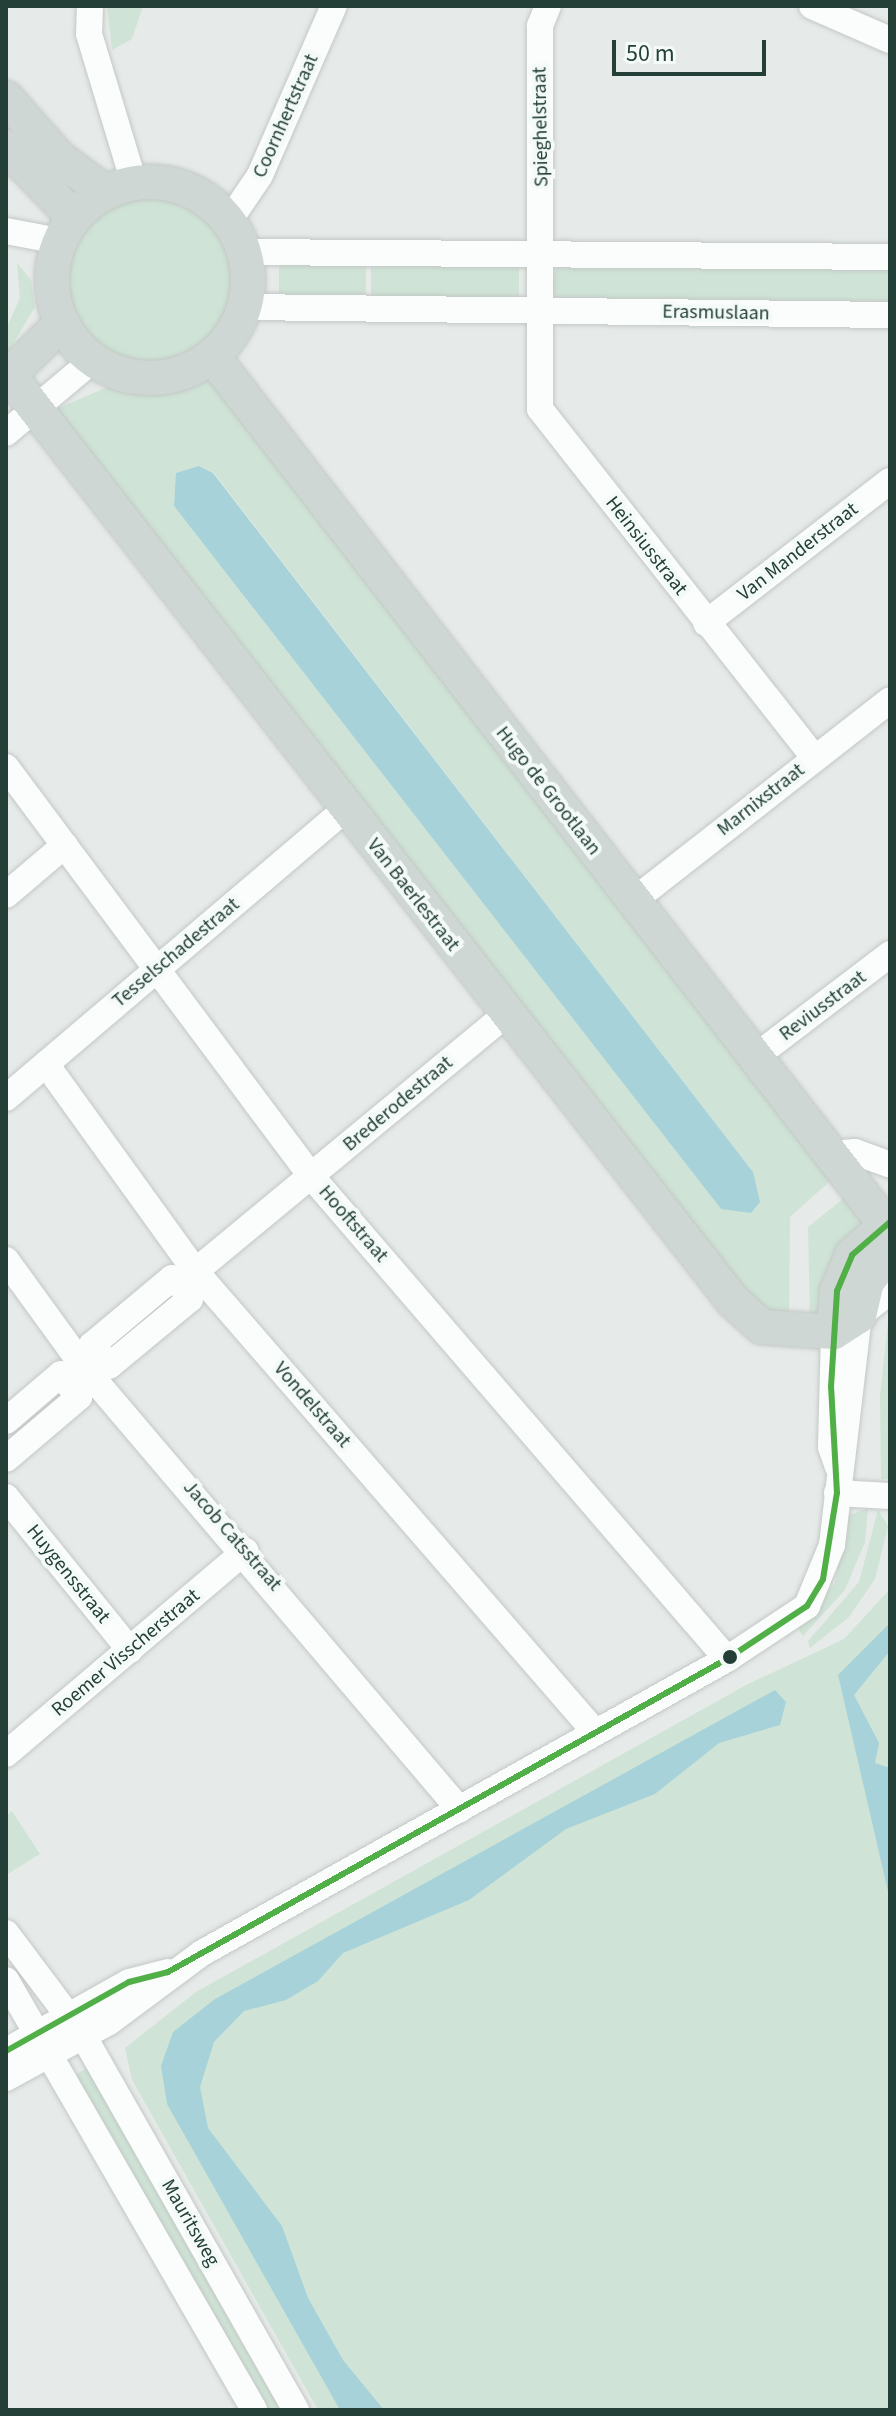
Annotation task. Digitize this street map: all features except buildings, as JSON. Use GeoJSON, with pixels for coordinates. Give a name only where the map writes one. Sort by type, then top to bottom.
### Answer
{"type":"FeatureCollection","features":[{"type":"Feature","properties":{"kind":"main road"},"geometry":{"type":"LineString","coordinates":[[6,98],[59,158],[119,187],[181,186],[229,221],[244,252],[244,307],[212,356],[157,378],[93,360],[62,323],[52,281],[66,229],[119,187]]}},
{"type":"Feature","properties":{"kind":"main road"},"geometry":{"type":"LineString","coordinates":[[6,147],[66,229]]}},
{"type":"Feature","properties":{"kind":"main road"},"geometry":{"type":"LineString","coordinates":[[7,375],[62,323]]}},
{"type":"Feature","properties":{"kind":"main road","name":"Hugo de Grootlaan"},"geometry":{"type":"LineString","coordinates":[[212,356],[831,1154],[888,1233]]}},
{"type":"Feature","properties":{"kind":"main road","name":"Van Baerlestraat"},"geometry":{"type":"LineString","coordinates":[[7,375],[36,407],[505,1015],[749,1319],[762,1327],[846,1324]]}},
{"type":"Feature","properties":{"kind":"main road"},"geometry":{"type":"LineString","coordinates":[[846,1324],[844,1271],[888,1233]]}},
{"type":"Feature","properties":{"kind":"street"},"geometry":{"type":"LineString","coordinates":[[90,6],[89,34],[119,187]]}},
{"type":"Feature","properties":{"kind":"street","name":"Coornhertstraat"},"geometry":{"type":"LineString","coordinates":[[229,221],[260,175],[334,6]]}},
{"type":"Feature","properties":{"kind":"street","name":"Spieghelstraat"},"geometry":{"type":"LineString","coordinates":[[543,250],[540,26],[548,6]]}},
{"type":"Feature","properties":{"kind":"street"},"geometry":{"type":"LineString","coordinates":[[812,6],[890,40]]}},
{"type":"Feature","properties":{"kind":"street"},"geometry":{"type":"LineString","coordinates":[[6,231],[66,229]]}},
{"type":"Feature","properties":{"kind":"street"},"geometry":{"type":"LineString","coordinates":[[542,311],[543,250]]}},
{"type":"Feature","properties":{"kind":"street"},"geometry":{"type":"LineString","coordinates":[[244,252],[543,250],[890,257]]}},
{"type":"Feature","properties":{"kind":"street","name":"Erasmuslaan"},"geometry":{"type":"LineString","coordinates":[[244,307],[890,315]]}},
{"type":"Feature","properties":{"kind":"street","name":"Heinsiusstraat"},"geometry":{"type":"LineString","coordinates":[[542,311],[540,409],[815,758]]}},
{"type":"Feature","properties":{"kind":"street"},"geometry":{"type":"LineString","coordinates":[[6,433],[93,360]]}},
{"type":"Feature","properties":{"kind":"street","name":"Van Manderstraat"},"geometry":{"type":"LineString","coordinates":[[706,623],[890,481]]}},
{"type":"Feature","properties":{"kind":"street","name":"Marnixstraat"},"geometry":{"type":"LineString","coordinates":[[633,901],[890,700]]}},
{"type":"Feature","properties":{"kind":"street","name":"Hooftstraat"},"geometry":{"type":"LineString","coordinates":[[6,767],[159,968],[311,1176],[727,1659]]}},
{"type":"Feature","properties":{"kind":"street","name":"Tesselschadestraat"},"geometry":{"type":"LineString","coordinates":[[6,1098],[346,809]]}},
{"type":"Feature","properties":{"kind":"street"},"geometry":{"type":"LineString","coordinates":[[6,895],[65,845]]}},
{"type":"Feature","properties":{"kind":"street","name":"Reviusstraat"},"geometry":{"type":"LineString","coordinates":[[755,1057],[890,954]]}},
{"type":"Feature","properties":{"kind":"street","name":"Brederodestraat"},"geometry":{"type":"LineString","coordinates":[[188,1278],[505,1015]]}},
{"type":"Feature","properties":{"kind":"street","name":"Vondelstraat"},"geometry":{"type":"LineString","coordinates":[[46,1064],[188,1278],[574,1702],[595,1732]]}},
{"type":"Feature","properties":{"kind":"street"},"geometry":{"type":"LineString","coordinates":[[831,1154],[855,1152],[890,1165]]}},
{"type":"Feature","properties":{"kind":"street","name":"Jacob Catsstraat"},"geometry":{"type":"LineString","coordinates":[[6,1260],[86,1370],[245,1551],[460,1810]]}},
{"type":"Feature","properties":{"kind":"street"},"geometry":{"type":"LineString","coordinates":[[6,1421],[61,1374],[109,1366],[190,1299],[188,1278]]}},
{"type":"Feature","properties":{"kind":"street"},"geometry":{"type":"LineString","coordinates":[[6,2078],[84,2037],[168,1972],[460,1810],[788,1622],[823,1579],[838,1481],[831,1447],[846,1324],[890,1291]]}},
{"type":"Feature","properties":{"kind":"street"},"geometry":{"type":"LineString","coordinates":[[6,1459],[79,1397],[86,1370]]}},
{"type":"Feature","properties":{"kind":"street"},"geometry":{"type":"LineString","coordinates":[[838,1481],[890,1496]]}},
{"type":"Feature","properties":{"kind":"street","name":"Huygensstraat"},"geometry":{"type":"LineString","coordinates":[[6,1497],[130,1650]]}},
{"type":"Feature","properties":{"kind":"street","name":"Roemer Visscherstraat"},"geometry":{"type":"LineString","coordinates":[[6,1754],[245,1551]]}},
{"type":"Feature","properties":{"kind":"street","name":"Mauritsweg"},"geometry":{"type":"LineString","coordinates":[[6,1933],[84,2037],[296,2410]]}},
{"type":"Feature","properties":{"kind":"street"},"geometry":{"type":"LineString","coordinates":[[6,2051],[129,1982],[168,1972]]}},
{"type":"Feature","properties":{"kind":"street","name":"Mauritsweg"},"geometry":{"type":"LineString","coordinates":[[6,1980],[254,2410]]}},
{"type":"Feature","properties":{"kind":"green space"},"geometry":{"type":"Polygon","coordinates":[[[107,6],[143,6],[132,39],[112,50],[107,6]]]}},
{"type":"Feature","properties":{"kind":"green space"},"geometry":{"type":"Polygon","coordinates":[[[151,189],[185,196],[215,215],[234,245],[241,279],[234,313],[215,343],[185,362],[151,369],[117,362],[87,343],[68,313],[61,279],[68,245],[87,215],[117,196],[151,189]]]}},
{"type":"Feature","properties":{"kind":"green space"},"geometry":{"type":"Polygon","coordinates":[[[279,261],[366,261],[366,300],[279,300],[279,261]]]}},
{"type":"Feature","properties":{"kind":"green space"},"geometry":{"type":"Polygon","coordinates":[[[371,262],[519,262],[519,300],[371,300],[371,262]]]}},
{"type":"Feature","properties":{"kind":"green space"},"geometry":{"type":"Polygon","coordinates":[[[890,262],[890,302],[558,301],[550,287],[557,266],[890,262]]]}},
{"type":"Feature","properties":{"kind":"green space"},"geometry":{"type":"Polygon","coordinates":[[[17,263],[31,280],[35,307],[7,354],[6,329],[20,298],[17,263]]]}},
{"type":"Feature","properties":{"kind":"green space"},"geometry":{"type":"Polygon","coordinates":[[[217,378],[838,1174],[790,1217],[789,1322],[767,1320],[56,409],[117,383],[153,391],[217,378]],[[199,466],[174,506],[721,1209],[753,1172],[214,473],[199,466]]]}},
{"type":"Feature","properties":{"kind":"green space"},"geometry":{"type":"Polygon","coordinates":[[[849,1194],[872,1219],[827,1321],[810,1323],[808,1227],[849,1194]]]}},
{"type":"Feature","properties":{"kind":"green space"},"geometry":{"type":"Polygon","coordinates":[[[890,1303],[890,1479],[881,1479],[880,1396],[890,1303]]]}},
{"type":"Feature","properties":{"kind":"green space"},"geometry":{"type":"Polygon","coordinates":[[[868,1508],[865,1542],[845,1590],[803,1636],[798,1629],[835,1583],[847,1516],[868,1508]]]}},
{"type":"Feature","properties":{"kind":"green space"},"geometry":{"type":"Polygon","coordinates":[[[878,1510],[888,1526],[875,1579],[849,1617],[810,1648],[808,1641],[859,1582],[878,1510]]]}},
{"type":"Feature","properties":{"kind":"green space"},"geometry":{"type":"Polygon","coordinates":[[[890,1589],[890,2410],[318,2410],[132,2080],[125,2048],[196,1992],[748,1684],[844,1639],[890,1589]]]}},
{"type":"Feature","properties":{"kind":"green space"},"geometry":{"type":"Polygon","coordinates":[[[12,1811],[40,1854],[6,1875],[6,1816],[12,1811]]]}},
{"type":"Feature","properties":{"kind":"green space"},"geometry":{"type":"Polygon","coordinates":[[[94,2064],[294,2410],[267,2410],[74,2076],[94,2064]]]}},
{"type":"Feature","properties":{"kind":"water"},"geometry":{"type":"Polygon","coordinates":[[[199,466],[213,473],[753,1172],[760,1202],[751,1213],[721,1209],[174,506],[176,473],[199,466]]]}},
{"type":"Feature","properties":{"kind":"water"},"geometry":{"type":"Polygon","coordinates":[[[890,1623],[890,1651],[854,1695],[879,1743],[875,1763],[890,1768],[890,1900],[838,1675],[890,1623]]]}},
{"type":"Feature","properties":{"kind":"water"},"geometry":{"type":"Polygon","coordinates":[[[775,1690],[786,1702],[780,1725],[719,1743],[655,1794],[566,1829],[469,1900],[343,1953],[318,1981],[286,2000],[244,2011],[214,2042],[200,2087],[208,2128],[282,2226],[308,2298],[343,2360],[384,2410],[340,2410],[167,2104],[161,2066],[173,2032],[215,1999],[775,1690]]]}},
{"type":"Feature","properties":{"kind":"transit line"},"geometry":{"type":"LineString","coordinates":[[6,2051],[129,1982],[168,1972],[727,1659],[807,1606],[823,1579],[837,1493],[831,1387],[837,1291],[852,1255],[890,1222]]}}]}
